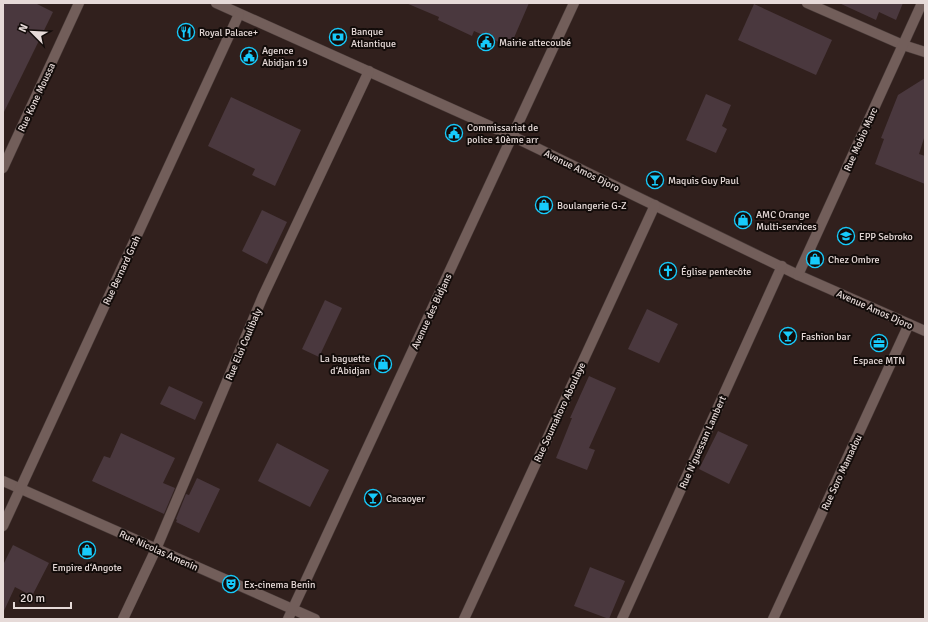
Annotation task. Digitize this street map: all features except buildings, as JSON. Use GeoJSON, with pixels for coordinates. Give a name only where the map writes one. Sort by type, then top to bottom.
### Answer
{"type":"FeatureCollection","features":[{"type":"Feature","properties":{"kind":"street","name":"Rue Kone Moussa"},"geometry":{"type":"LineString","coordinates":[[3,168],[79,3]]}},
{"type":"Feature","properties":{"kind":"street","name":"Avenue Amos Djoro"},"geometry":{"type":"LineString","coordinates":[[216,3],[512,136],[798,274],[925,331]]}},
{"type":"Feature","properties":{"kind":"street","name":"Avenue des Bidjans"},"geometry":{"type":"LineString","coordinates":[[288,619],[574,3]]}},
{"type":"Feature","properties":{"kind":"street"},"geometry":{"type":"LineString","coordinates":[[807,3],[903,45],[925,52]]}},
{"type":"Feature","properties":{"kind":"street","name":"Rue Mobio Marc"},"geometry":{"type":"LineString","coordinates":[[798,274],[922,3]]}},
{"type":"Feature","properties":{"kind":"street","name":"Rue Bernard Grah"},"geometry":{"type":"LineString","coordinates":[[3,526],[239,14]]}},
{"type":"Feature","properties":{"kind":"street","name":"Rue Eloi Coulibaly"},"geometry":{"type":"LineString","coordinates":[[123,619],[156,550],[263,296],[370,71]]}},
{"type":"Feature","properties":{"kind":"street","name":"Rue Soumahoro Aboulaye"},"geometry":{"type":"LineString","coordinates":[[464,619],[655,205]]}},
{"type":"Feature","properties":{"kind":"street","name":"Rue N'guessan Lambert"},"geometry":{"type":"LineString","coordinates":[[622,619],[782,266]]}},
{"type":"Feature","properties":{"kind":"street","name":"Rue Soro Mamadou"},"geometry":{"type":"LineString","coordinates":[[773,619],[910,324]]}},
{"type":"Feature","properties":{"kind":"street","name":"Rue Nicolas Amenin"},"geometry":{"type":"LineString","coordinates":[[3,481],[156,550],[293,608],[315,619]]}},
{"type":"Feature","properties":{"kind":"place","name":"Royal Palace+"},"geometry":{"type":"Point","coordinates":[186,32]}},
{"type":"Feature","properties":{"kind":"place","name":"Banque Atlantique"},"geometry":{"type":"Point","coordinates":[338,37]}},
{"type":"Feature","properties":{"kind":"place","name":"Mairie attecoubé"},"geometry":{"type":"Point","coordinates":[486,42]}},
{"type":"Feature","properties":{"kind":"place","name":"Agence Abidjan 19"},"geometry":{"type":"Point","coordinates":[249,56]}},
{"type":"Feature","properties":{"kind":"place","name":"Commissariat de police 10ème arr"},"geometry":{"type":"Point","coordinates":[454,133]}},
{"type":"Feature","properties":{"kind":"place","name":"Maquis Guy Paul"},"geometry":{"type":"Point","coordinates":[655,180]}},
{"type":"Feature","properties":{"kind":"place","name":"Boulangerie G-Z"},"geometry":{"type":"Point","coordinates":[544,205]}},
{"type":"Feature","properties":{"kind":"place","name":"AMC Orange Multi-services"},"geometry":{"type":"Point","coordinates":[743,220]}},
{"type":"Feature","properties":{"kind":"place","name":"EPP Sebroko"},"geometry":{"type":"Point","coordinates":[846,236]}},
{"type":"Feature","properties":{"kind":"place","name":"Chez Ombre"},"geometry":{"type":"Point","coordinates":[815,259]}},
{"type":"Feature","properties":{"kind":"place","name":"Église pentecôte"},"geometry":{"type":"Point","coordinates":[668,271]}},
{"type":"Feature","properties":{"kind":"place","name":"Fashion bar"},"geometry":{"type":"Point","coordinates":[788,336]}},
{"type":"Feature","properties":{"kind":"place","name":"Espace MTN"},"geometry":{"type":"Point","coordinates":[879,343]}},
{"type":"Feature","properties":{"kind":"place","name":"La baguette d‘Abidjan"},"geometry":{"type":"Point","coordinates":[383,364]}},
{"type":"Feature","properties":{"kind":"place","name":"Cacaoyer"},"geometry":{"type":"Point","coordinates":[373,498]}},
{"type":"Feature","properties":{"kind":"place","name":"Empire d‘Angote"},"geometry":{"type":"Point","coordinates":[87,550]}},
{"type":"Feature","properties":{"kind":"place","name":"Ex-cinema Benin"},"geometry":{"type":"Point","coordinates":[231,584]}}]}
